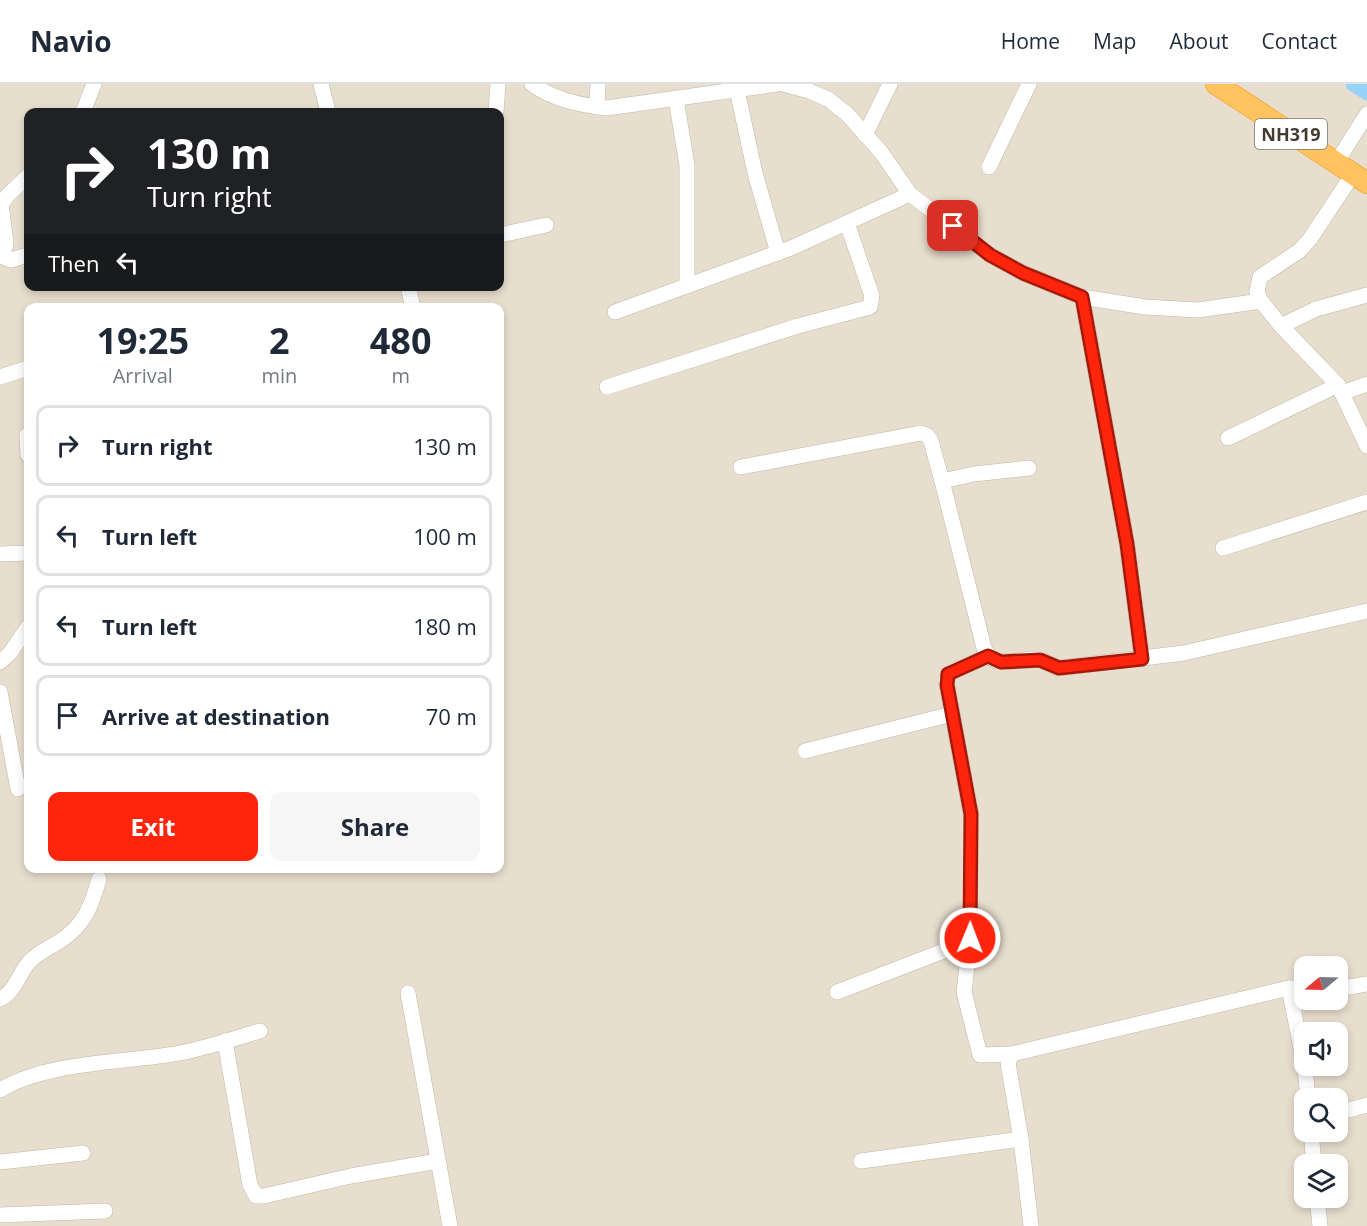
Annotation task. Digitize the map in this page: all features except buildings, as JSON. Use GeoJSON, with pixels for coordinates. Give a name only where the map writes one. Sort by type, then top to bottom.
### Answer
{"type":"FeatureCollection","features":[{"type":"Feature","properties":{"kind":"highway","name":"NH319"},"geometry":{"type":"LineString","coordinates":[[1216,84],[1352,174]]}},
{"type":"Feature","properties":{"kind":"street"},"geometry":{"type":"LineString","coordinates":[[85,108],[94,84]]}},
{"type":"Feature","properties":{"kind":"street"},"geometry":{"type":"LineString","coordinates":[[321,84],[327,108]]}},
{"type":"Feature","properties":{"kind":"street"},"geometry":{"type":"LineString","coordinates":[[496,108],[498,84]]}},
{"type":"Feature","properties":{"kind":"street"},"geometry":{"type":"LineString","coordinates":[[532,84],[560,99],[581,105],[607,108],[777,84]]}},
{"type":"Feature","properties":{"kind":"street"},"geometry":{"type":"LineString","coordinates":[[597,107],[598,84]]}},
{"type":"Feature","properties":{"kind":"street"},"geometry":{"type":"LineString","coordinates":[[783,84],[809,90],[828,99],[847,114],[881,152],[910,194],[990,255],[1023,273],[1082,297],[1167,309],[1198,310],[1261,301]]}},
{"type":"Feature","properties":{"kind":"street"},"geometry":{"type":"LineString","coordinates":[[865,135],[890,84]]}},
{"type":"Feature","properties":{"kind":"street"},"geometry":{"type":"LineString","coordinates":[[989,167],[1029,84]]}},
{"type":"Feature","properties":{"kind":"street"},"geometry":{"type":"LineString","coordinates":[[737,90],[755,173],[778,253]]}},
{"type":"Feature","properties":{"kind":"street"},"geometry":{"type":"LineString","coordinates":[[675,99],[687,165],[687,286]]}},
{"type":"Feature","properties":{"kind":"street"},"geometry":{"type":"LineString","coordinates":[[1367,114],[1357,129],[1352,174],[1310,239],[1299,251],[1260,277],[1257,292],[1261,301],[1281,326],[1340,389],[1367,446]]}},
{"type":"Feature","properties":{"kind":"street"},"geometry":{"type":"LineString","coordinates":[[24,178],[3,191],[1,205],[6,243],[0,255],[11,260],[24,256]]}},
{"type":"Feature","properties":{"kind":"street"},"geometry":{"type":"LineString","coordinates":[[615,312],[778,253],[910,194]]}},
{"type":"Feature","properties":{"kind":"street"},"geometry":{"type":"LineString","coordinates":[[606,387],[798,326],[867,308],[872,304],[872,296],[847,223]]}},
{"type":"Feature","properties":{"kind":"street"},"geometry":{"type":"LineString","coordinates":[[504,234],[546,225]]}},
{"type":"Feature","properties":{"kind":"street"},"geometry":{"type":"LineString","coordinates":[[1281,326],[1316,309],[1367,296]]}},
{"type":"Feature","properties":{"kind":"street"},"geometry":{"type":"LineString","coordinates":[[1082,297],[1127,544],[1142,659]]}},
{"type":"Feature","properties":{"kind":"street"},"geometry":{"type":"LineString","coordinates":[[0,377],[24,369]]}},
{"type":"Feature","properties":{"kind":"street"},"geometry":{"type":"LineString","coordinates":[[1228,438],[1340,389],[1367,384]]}},
{"type":"Feature","properties":{"kind":"street"},"geometry":{"type":"LineString","coordinates":[[741,466],[925,433],[931,441],[942,481],[984,648],[988,656],[1001,662],[1040,660],[1059,668],[1142,659],[1184,653],[1367,611]]}},
{"type":"Feature","properties":{"kind":"street"},"geometry":{"type":"LineString","coordinates":[[942,481],[974,474],[1029,468]]}},
{"type":"Feature","properties":{"kind":"street"},"geometry":{"type":"LineString","coordinates":[[1223,548],[1367,502]]}},
{"type":"Feature","properties":{"kind":"street"},"geometry":{"type":"LineString","coordinates":[[0,554],[24,553]]}},
{"type":"Feature","properties":{"kind":"street"},"geometry":{"type":"LineString","coordinates":[[0,662],[10,653],[24,633]]}},
{"type":"Feature","properties":{"kind":"street"},"geometry":{"type":"LineString","coordinates":[[988,656],[948,674],[946,680],[971,819],[970,940],[964,992],[980,1055],[1012,1054],[1205,1006],[1294,988]]}},
{"type":"Feature","properties":{"kind":"street"},"geometry":{"type":"LineString","coordinates":[[0,693],[18,789]]}},
{"type":"Feature","properties":{"kind":"street"},"geometry":{"type":"LineString","coordinates":[[805,751],[952,714]]}},
{"type":"Feature","properties":{"kind":"street"},"geometry":{"type":"LineString","coordinates":[[0,999],[12,989],[30,961],[71,934],[80,925],[93,904],[99,879]]}},
{"type":"Feature","properties":{"kind":"street"},"geometry":{"type":"LineString","coordinates":[[837,992],[970,940]]}},
{"type":"Feature","properties":{"kind":"street"},"geometry":{"type":"LineString","coordinates":[[1348,987],[1367,984]]}},
{"type":"Feature","properties":{"kind":"street"},"geometry":{"type":"LineString","coordinates":[[1289,988],[1307,1088]]}},
{"type":"Feature","properties":{"kind":"street"},"geometry":{"type":"LineString","coordinates":[[408,993],[450,1226]]}},
{"type":"Feature","properties":{"kind":"street"},"geometry":{"type":"LineString","coordinates":[[0,1090],[53,1071],[181,1053],[260,1031]]}},
{"type":"Feature","properties":{"kind":"street"},"geometry":{"type":"LineString","coordinates":[[225,1041],[250,1185],[256,1196],[438,1161]]}},
{"type":"Feature","properties":{"kind":"street"},"geometry":{"type":"LineString","coordinates":[[1012,1054],[1008,1064],[1022,1139],[1031,1226]]}},
{"type":"Feature","properties":{"kind":"street"},"geometry":{"type":"LineString","coordinates":[[1349,1110],[1367,1105]]}},
{"type":"Feature","properties":{"kind":"street"},"geometry":{"type":"LineString","coordinates":[[861,1161],[1022,1139]]}},
{"type":"Feature","properties":{"kind":"street"},"geometry":{"type":"LineString","coordinates":[[0,1162],[83,1153]]}},
{"type":"Feature","properties":{"kind":"street"},"geometry":{"type":"LineString","coordinates":[[1318,1208],[1320,1226]]}},
{"type":"Feature","properties":{"kind":"street"},"geometry":{"type":"LineString","coordinates":[[0,1215],[105,1211]]}},
{"type":"Feature","properties":{"kind":"shaded area"},"geometry":{"type":"Polygon","coordinates":[[[0,84],[1367,84],[1367,1226],[0,1226],[0,84]]]}},
{"type":"Feature","properties":{"kind":"waterway"},"geometry":{"type":"LineString","coordinates":[[1353,84],[1367,93]]}},
{"type":"Feature","properties":{"kind":"route"},"geometry":{"type":"LineString","coordinates":[[953,226],[990,255],[1023,273],[1082,297],[1127,544],[1142,659],[1059,668],[1035,659],[1001,662],[988,656],[956,669],[946,677],[971,814],[970,938]]}}]}
